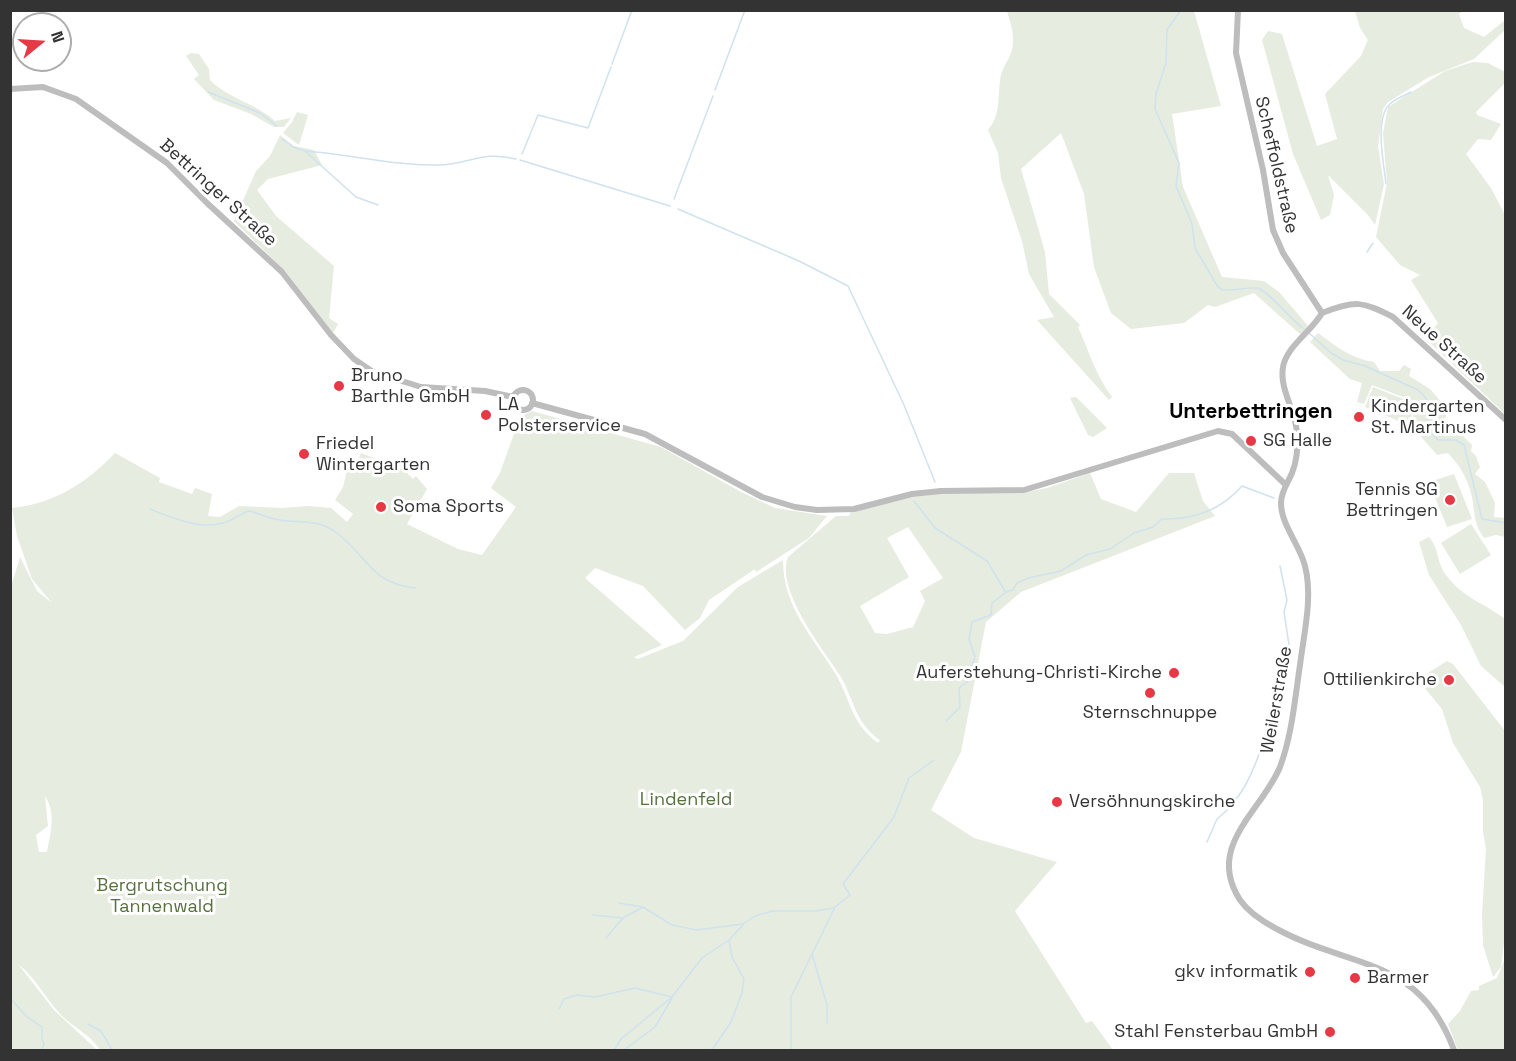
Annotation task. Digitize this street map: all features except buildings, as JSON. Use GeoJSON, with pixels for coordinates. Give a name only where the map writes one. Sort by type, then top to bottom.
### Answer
{"type":"FeatureCollection","features":[{"type":"Feature","properties":{"kind":"street","name":"Scheffoldstraße"},"geometry":{"type":"LineString","coordinates":[[1238,10],[1235,34],[1239,74],[1263,170],[1273,230],[1283,253],[1322,313]]}},
{"type":"Feature","properties":{"kind":"street","name":"Bettringer Straße"},"geometry":{"type":"LineString","coordinates":[[10,89],[43,87],[76,99],[167,163],[201,198],[282,272],[331,335],[354,359],[373,372],[421,387],[485,391],[513,397]]}},
{"type":"Feature","properties":{"kind":"street","name":"Neue Straße"},"geometry":{"type":"LineString","coordinates":[[1322,313],[1341,304],[1351,303],[1380,310],[1393,317],[1506,420]]}},
{"type":"Feature","properties":{"kind":"street","name":"Weilerstraße"},"geometry":{"type":"LineString","coordinates":[[1322,313],[1305,338],[1288,356],[1282,368],[1282,380],[1297,432],[1296,456],[1281,503],[1282,512],[1306,568],[1308,588],[1305,631],[1284,753],[1279,770],[1246,819],[1232,847],[1230,869],[1233,887],[1240,900],[1252,913],[1290,936],[1325,951],[1371,963],[1402,981],[1434,1012],[1454,1050]]}},
{"type":"Feature","properties":{"kind":"street"},"geometry":{"type":"LineString","coordinates":[[519,390],[528,391],[532,396],[532,403],[528,408],[520,409],[515,406],[513,397],[519,390]]}},
{"type":"Feature","properties":{"kind":"street"},"geometry":{"type":"LineString","coordinates":[[532,403],[645,434],[762,497],[795,507],[854,509],[912,494],[941,491],[1008,492],[1044,486],[1218,430],[1232,434],[1286,485]]}},
{"type":"Feature","properties":{"kind":"green space"},"geometry":{"type":"Polygon","coordinates":[[[1007,11],[1194,11],[1221,106],[1172,114],[1183,187],[1222,277],[1264,281],[1279,292],[1309,327],[1301,335],[1254,293],[1215,307],[1208,305],[1184,323],[1131,329],[1111,313],[1094,267],[1084,194],[1061,133],[1021,169],[1045,252],[1049,294],[1080,325],[1078,327],[1101,381],[1112,397],[1109,400],[1037,320],[1054,317],[1029,274],[1022,241],[1001,178],[998,153],[988,130],[995,117],[1001,75],[1013,47],[1007,11]]]}},
{"type":"Feature","properties":{"kind":"green space"},"geometry":{"type":"Polygon","coordinates":[[[1355,11],[1463,11],[1459,14],[1464,28],[1484,37],[1505,20],[1505,30],[1474,59],[1429,77],[1388,102],[1383,109],[1378,146],[1384,184],[1375,225],[1328,175],[1334,195],[1330,215],[1321,220],[1293,154],[1262,40],[1268,31],[1282,34],[1317,146],[1337,139],[1325,94],[1361,56],[1368,40],[1360,28],[1355,11]]]}},
{"type":"Feature","properties":{"kind":"green space"},"geometry":{"type":"Polygon","coordinates":[[[191,53],[199,54],[209,69],[210,80],[225,92],[275,121],[291,118],[284,127],[274,127],[251,114],[214,100],[194,79],[199,75],[186,56],[191,53]]]}},
{"type":"Feature","properties":{"kind":"green space"},"geometry":{"type":"Polygon","coordinates":[[[1473,62],[1488,63],[1505,72],[1505,83],[1476,112],[1477,115],[1501,124],[1491,140],[1478,139],[1466,154],[1491,188],[1505,215],[1505,414],[1426,339],[1438,323],[1411,280],[1420,275],[1400,265],[1376,237],[1387,183],[1383,133],[1388,107],[1445,71],[1473,62]]]}},
{"type":"Feature","properties":{"kind":"green space"},"geometry":{"type":"Polygon","coordinates":[[[297,112],[308,115],[299,145],[283,133],[297,112]]]}},
{"type":"Feature","properties":{"kind":"green space"},"geometry":{"type":"Polygon","coordinates":[[[280,135],[294,146],[314,150],[322,165],[268,179],[257,190],[276,216],[334,266],[329,318],[338,324],[333,333],[287,273],[234,221],[256,171],[270,156],[280,135]]]}},
{"type":"Feature","properties":{"kind":"green space"},"geometry":{"type":"Polygon","coordinates":[[[1318,333],[1351,355],[1374,362],[1380,371],[1399,371],[1404,365],[1411,369],[1409,376],[1430,389],[1448,410],[1444,422],[1472,445],[1471,451],[1476,456],[1480,467],[1475,474],[1485,482],[1495,503],[1494,517],[1505,518],[1505,537],[1496,535],[1484,538],[1477,525],[1468,483],[1461,470],[1448,453],[1437,455],[1410,424],[1418,403],[1372,385],[1364,404],[1357,402],[1362,383],[1350,379],[1310,342],[1318,333]]]}},
{"type":"Feature","properties":{"kind":"green space"},"geometry":{"type":"Polygon","coordinates":[[[1373,387],[1416,404],[1408,425],[1365,407],[1373,387]]]}},
{"type":"Feature","properties":{"kind":"green space"},"geometry":{"type":"Polygon","coordinates":[[[1076,397],[1107,428],[1093,437],[1088,435],[1070,398],[1076,397]]]}},
{"type":"Feature","properties":{"kind":"green space"},"geometry":{"type":"Polygon","coordinates":[[[532,411],[661,447],[741,492],[775,508],[827,516],[809,538],[756,572],[755,569],[709,600],[700,618],[685,630],[643,586],[595,568],[585,578],[662,645],[634,657],[638,659],[683,641],[738,587],[783,560],[784,577],[793,607],[841,683],[861,727],[878,743],[880,740],[871,733],[859,717],[839,674],[812,634],[794,601],[788,585],[786,570],[788,557],[836,516],[849,516],[851,511],[913,497],[944,493],[1021,493],[1047,488],[1090,473],[1101,499],[1136,512],[1169,473],[1194,473],[1203,501],[1215,516],[1021,592],[986,622],[961,752],[931,810],[974,838],[1057,862],[1015,911],[1086,1023],[1092,1021],[1113,1050],[100,1050],[92,1040],[61,1015],[30,975],[18,964],[54,1010],[97,1050],[11,1050],[10,590],[20,557],[37,591],[52,603],[32,579],[17,536],[12,508],[55,497],[81,483],[115,453],[160,478],[159,482],[192,494],[195,488],[212,494],[208,516],[220,517],[239,506],[282,508],[308,506],[331,508],[347,522],[353,514],[335,500],[343,487],[348,467],[354,470],[361,453],[404,470],[413,479],[416,476],[427,489],[407,524],[458,549],[482,555],[516,507],[491,488],[500,473],[520,417],[532,411]],[[908,527],[887,538],[909,577],[860,606],[875,633],[887,634],[913,627],[925,601],[920,591],[943,578],[908,527]],[[45,796],[48,826],[36,835],[39,852],[47,852],[51,830],[51,809],[45,796]]]}},
{"type":"Feature","properties":{"kind":"green space","name":"Tennis SG Bettringen"},"geometry":{"type":"Polygon","coordinates":[[[1454,474],[1472,519],[1447,527],[1429,482],[1454,474]]]}},
{"type":"Feature","properties":{"kind":"green space"},"geometry":{"type":"Polygon","coordinates":[[[1471,524],[1491,555],[1460,574],[1441,543],[1471,524]]]}},
{"type":"Feature","properties":{"kind":"green space"},"geometry":{"type":"Polygon","coordinates":[[[1429,537],[1435,546],[1443,571],[1453,583],[1467,595],[1505,619],[1505,687],[1481,666],[1461,625],[1429,575],[1419,542],[1429,537]]]}},
{"type":"Feature","properties":{"kind":"green space"},"geometry":{"type":"Polygon","coordinates":[[[1447,661],[1453,664],[1505,731],[1505,935],[1501,967],[1493,977],[1483,945],[1482,914],[1486,849],[1480,787],[1453,743],[1442,709],[1423,686],[1428,673],[1447,661]]]}},
{"type":"Feature","properties":{"kind":"green space"},"geometry":{"type":"Polygon","coordinates":[[[1505,958],[1505,1050],[1458,1050],[1448,1024],[1460,1011],[1471,991],[1479,990],[1479,986],[1497,978],[1505,958]]]}},
{"type":"Feature","properties":{"kind":"waterway"},"geometry":{"type":"LineString","coordinates":[[612,64],[632,10]]}},
{"type":"Feature","properties":{"kind":"waterway"},"geometry":{"type":"LineString","coordinates":[[715,90],[745,10]]}},
{"type":"Feature","properties":{"kind":"waterway"},"geometry":{"type":"LineString","coordinates":[[1181,10],[1167,30],[1166,63],[1156,94],[1155,109],[1179,163],[1176,186],[1192,224],[1195,248],[1218,287],[1223,290],[1253,288],[1262,290],[1304,329]]}},
{"type":"Feature","properties":{"kind":"waterway"},"geometry":{"type":"LineString","coordinates":[[522,154],[538,115],[588,128],[611,67]]}},
{"type":"Feature","properties":{"kind":"waterway"},"geometry":{"type":"LineString","coordinates":[[208,92],[260,113],[277,126]]}},
{"type":"Feature","properties":{"kind":"waterway"},"geometry":{"type":"LineString","coordinates":[[1386,184],[1381,142],[1382,120],[1390,104],[1411,92]]}},
{"type":"Feature","properties":{"kind":"waterway"},"geometry":{"type":"LineString","coordinates":[[674,199],[713,96]]}},
{"type":"Feature","properties":{"kind":"waterway"},"geometry":{"type":"LineString","coordinates":[[282,139],[293,147],[305,151],[405,164],[438,165],[493,156],[516,159]]}},
{"type":"Feature","properties":{"kind":"waterway"},"geometry":{"type":"LineString","coordinates":[[305,151],[356,197],[378,205]]}},
{"type":"Feature","properties":{"kind":"waterway"},"geometry":{"type":"LineString","coordinates":[[520,160],[670,206]]}},
{"type":"Feature","properties":{"kind":"waterway"},"geometry":{"type":"LineString","coordinates":[[678,209],[799,261],[848,286],[904,405],[935,482]]}},
{"type":"Feature","properties":{"kind":"waterway"},"geometry":{"type":"LineString","coordinates":[[1367,252],[1373,243]]}},
{"type":"Feature","properties":{"kind":"waterway"},"geometry":{"type":"LineString","coordinates":[[1308,332],[1331,353],[1343,360],[1365,366],[1423,394],[1429,406],[1425,426],[1438,440],[1456,440],[1464,445],[1482,519],[1506,523]]}},
{"type":"Feature","properties":{"kind":"waterway"},"geometry":{"type":"LineString","coordinates":[[946,721],[960,707],[959,688],[972,678],[971,668],[975,657],[969,639],[972,622],[991,615],[992,603],[1006,592],[1013,590],[1017,583],[1028,578],[1061,571],[1086,555],[1110,549],[1134,533],[1153,527],[1162,519],[1185,518],[1206,512],[1225,501],[1242,486],[1274,498]]}},
{"type":"Feature","properties":{"kind":"waterway"},"geometry":{"type":"LineString","coordinates":[[914,501],[935,528],[987,561],[1005,591]]}},
{"type":"Feature","properties":{"kind":"waterway"},"geometry":{"type":"LineString","coordinates":[[150,509],[185,522],[205,525],[226,522],[249,511],[276,519],[321,525],[334,531],[345,540],[369,566],[387,580],[415,588]]}},
{"type":"Feature","properties":{"kind":"waterway"},"geometry":{"type":"LineString","coordinates":[[1207,842],[1217,819],[1233,805],[1232,802],[1247,782],[1260,751],[1263,736],[1269,731],[1269,721],[1273,716],[1275,690],[1281,683],[1283,663],[1289,645],[1284,612],[1287,600],[1280,566]]}},
{"type":"Feature","properties":{"kind":"waterway"},"geometry":{"type":"LineString","coordinates":[[791,1050],[791,997],[835,907],[850,895],[843,884],[894,817],[909,778],[934,760]]}},
{"type":"Feature","properties":{"kind":"waterway"},"geometry":{"type":"LineString","coordinates":[[619,903],[643,907],[672,925],[696,930],[743,924],[755,916],[773,911],[816,911],[833,908]]}},
{"type":"Feature","properties":{"kind":"waterway"},"geometry":{"type":"LineString","coordinates":[[593,915],[623,918],[643,907]]}},
{"type":"Feature","properties":{"kind":"waterway"},"geometry":{"type":"LineString","coordinates":[[606,938],[623,918]]}},
{"type":"Feature","properties":{"kind":"waterway"},"geometry":{"type":"LineString","coordinates":[[559,1009],[564,999],[577,995],[595,997],[635,988],[672,997],[702,958],[729,940],[743,925]]}},
{"type":"Feature","properties":{"kind":"waterway"},"geometry":{"type":"LineString","coordinates":[[712,1050],[731,1022],[742,993],[744,979],[732,957],[729,940]]}},
{"type":"Feature","properties":{"kind":"waterway"},"geometry":{"type":"LineString","coordinates":[[812,954],[827,1005],[827,1023]]}},
{"type":"Feature","properties":{"kind":"waterway"},"geometry":{"type":"LineString","coordinates":[[614,1050],[621,1039],[672,997]]}},
{"type":"Feature","properties":{"kind":"waterway"},"geometry":{"type":"LineString","coordinates":[[10,998],[26,1016],[42,1027],[44,1043],[42,1050]]}},
{"type":"Feature","properties":{"kind":"waterway"},"geometry":{"type":"LineString","coordinates":[[624,1050],[655,1027],[672,998]]}},
{"type":"Feature","properties":{"kind":"waterway"},"geometry":{"type":"LineString","coordinates":[[88,1024],[101,1031],[112,1050]]}},
{"type":"Feature","properties":{"kind":"place","name":"Bruno Barthle GmbH"},"geometry":{"type":"Point","coordinates":[339,386]}},
{"type":"Feature","properties":{"kind":"place","name":"LA Polsterservice"},"geometry":{"type":"Point","coordinates":[486,415]}},
{"type":"Feature","properties":{"kind":"place","name":"Kindergarten St. Martinus"},"geometry":{"type":"Point","coordinates":[1359,417]}},
{"type":"Feature","properties":{"kind":"place","name":"SG Halle"},"geometry":{"type":"Point","coordinates":[1251,441]}},
{"type":"Feature","properties":{"kind":"place","name":"Friedel Wintergarten"},"geometry":{"type":"Point","coordinates":[304,454]}},
{"type":"Feature","properties":{"kind":"place","name":"Tennis SG Bettringen"},"geometry":{"type":"Point","coordinates":[1450,500]}},
{"type":"Feature","properties":{"kind":"place","name":"Soma Sports"},"geometry":{"type":"Point","coordinates":[381,507]}},
{"type":"Feature","properties":{"kind":"place","name":"Auferstehung-Christi-Kirche"},"geometry":{"type":"Point","coordinates":[1174,673]}},
{"type":"Feature","properties":{"kind":"place","name":"Ottilienkirche"},"geometry":{"type":"Point","coordinates":[1449,680]}},
{"type":"Feature","properties":{"kind":"place","name":"Sternschnuppe"},"geometry":{"type":"Point","coordinates":[1150,693]}},
{"type":"Feature","properties":{"kind":"place","name":"Versöhnungskirche"},"geometry":{"type":"Point","coordinates":[1057,802]}},
{"type":"Feature","properties":{"kind":"place","name":"gkv informatik"},"geometry":{"type":"Point","coordinates":[1310,972]}},
{"type":"Feature","properties":{"kind":"place","name":"Barmer"},"geometry":{"type":"Point","coordinates":[1355,978]}},
{"type":"Feature","properties":{"kind":"place","name":"Stahl Fensterbau GmbH"},"geometry":{"type":"Point","coordinates":[1330,1032]}},
{"type":"Feature","properties":{"kind":"district","name":"Unterbettringen"},"geometry":{"type":"Point","coordinates":[1251,412]}},
{"type":"Feature","properties":{"kind":"park label","name":"Lindenfeld"},"geometry":{"type":"Point","coordinates":[686,800]}},
{"type":"Feature","properties":{"kind":"park label","name":"Bergrutschung Tannenwald"},"geometry":{"type":"Point","coordinates":[162,896]}}]}
